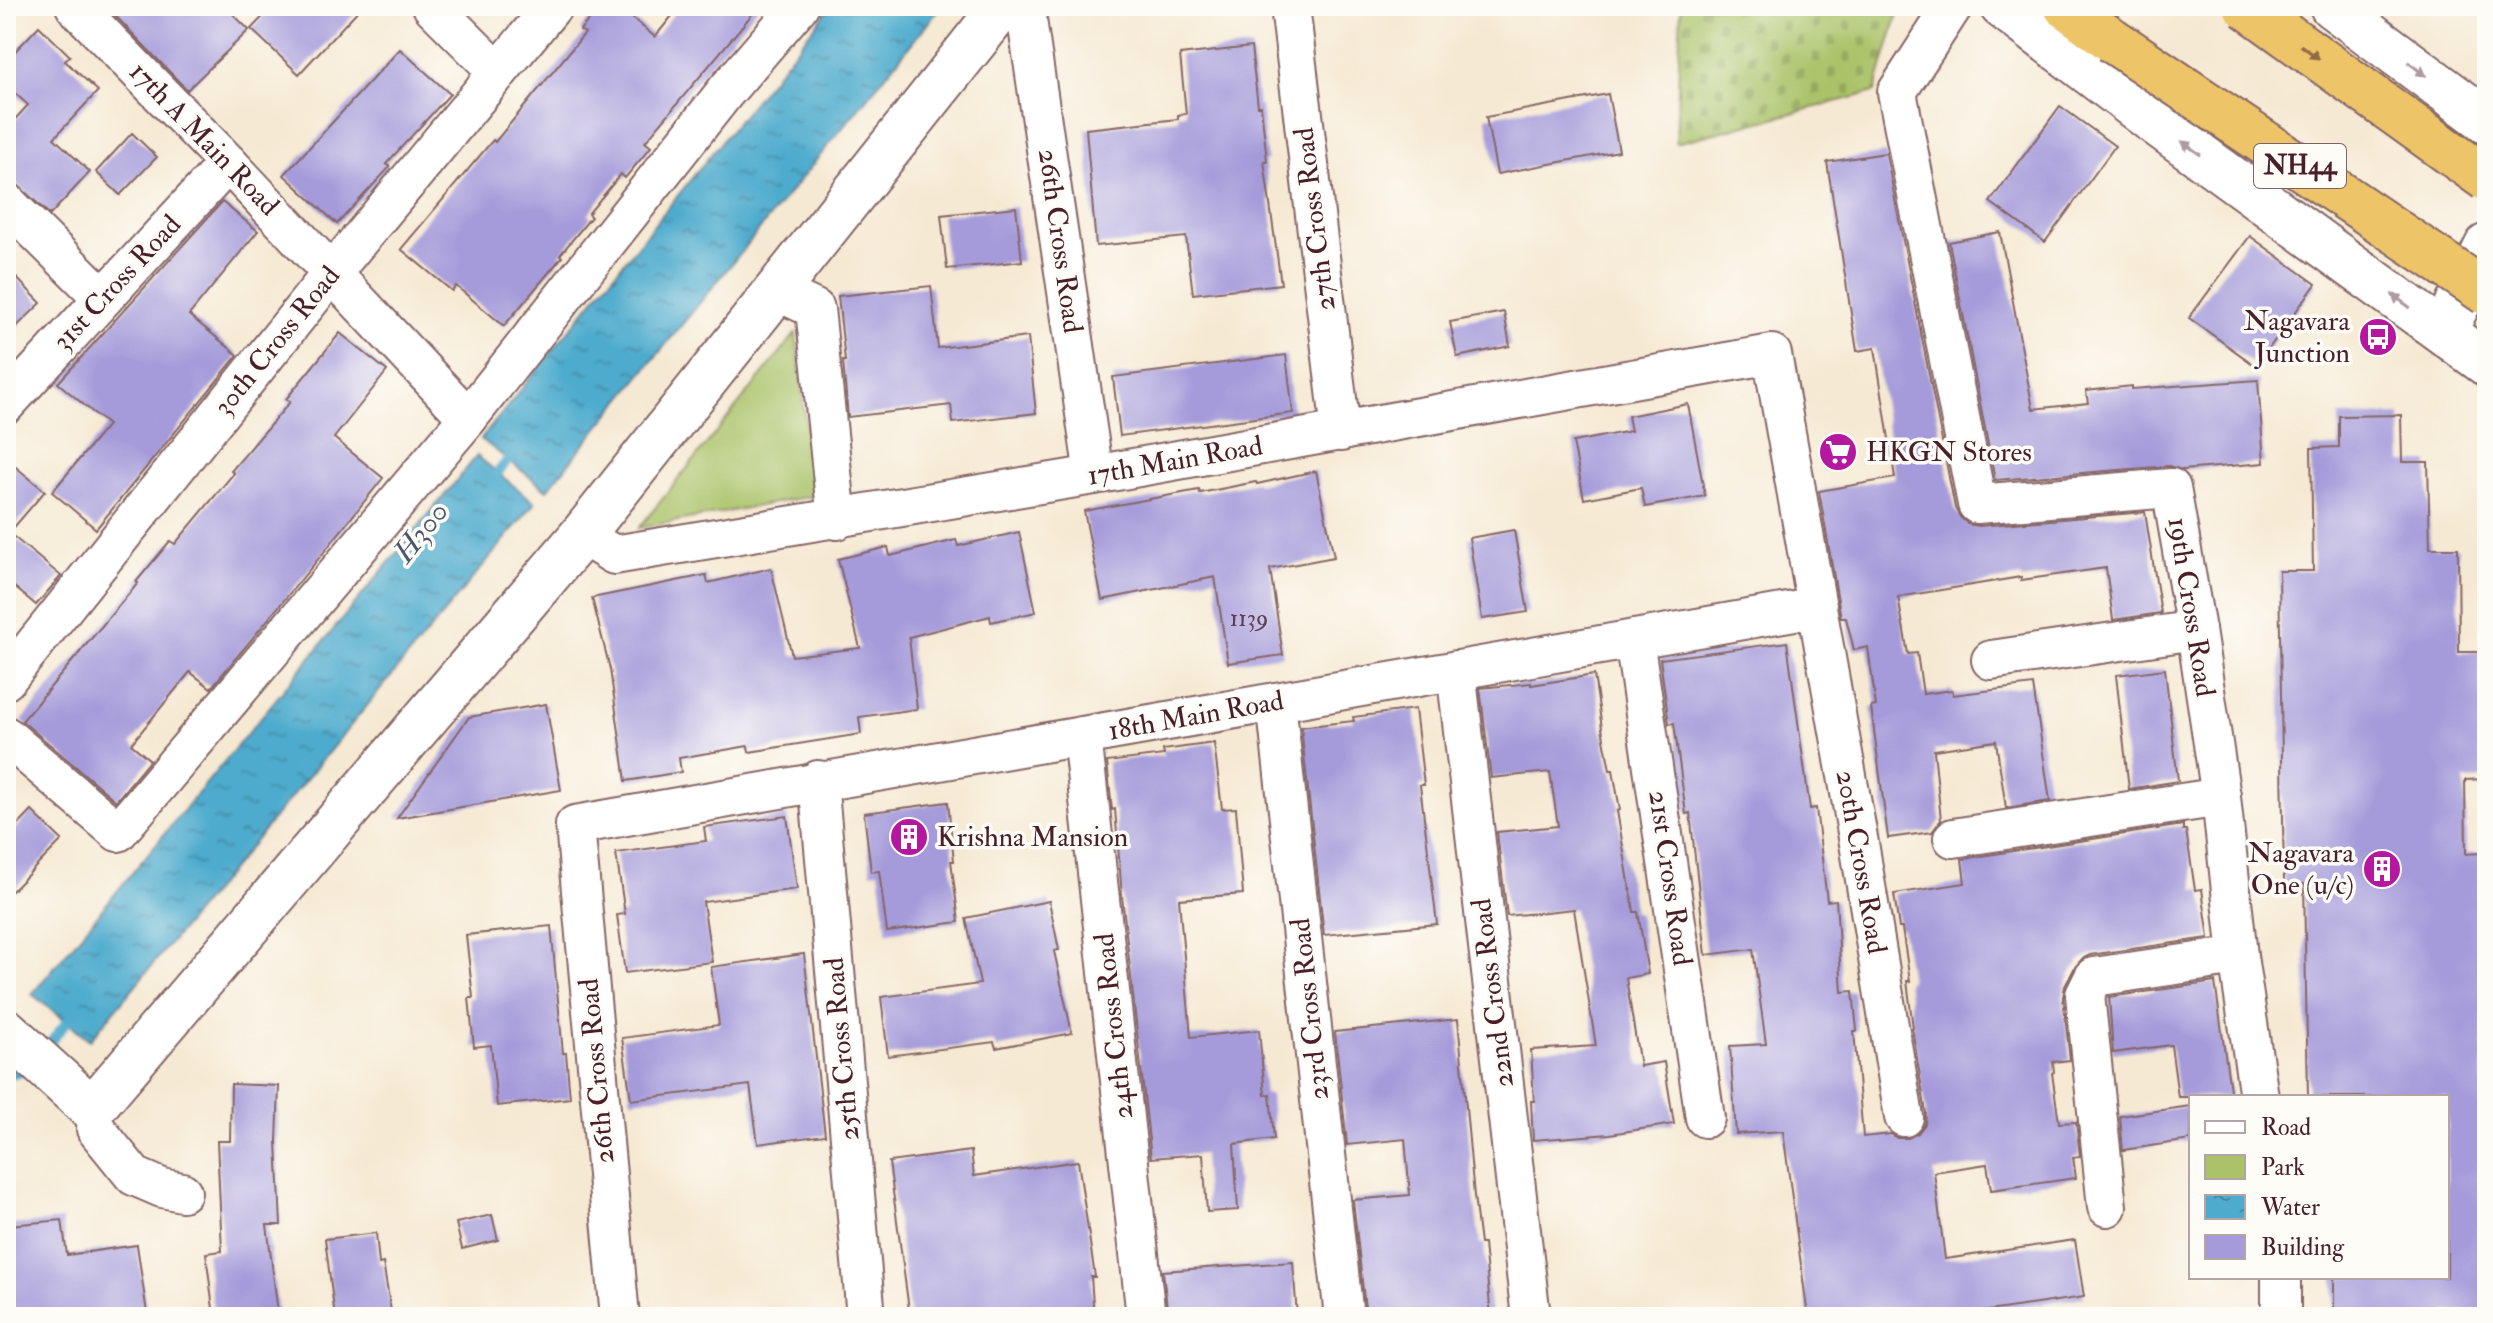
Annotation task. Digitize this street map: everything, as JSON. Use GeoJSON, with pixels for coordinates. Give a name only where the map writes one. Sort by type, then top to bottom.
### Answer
{"type":"FeatureCollection","features":[{"type":"Feature","properties":{"kind":"highway","name":"NH44"},"geometry":{"type":"LineString","coordinates":[[2066,6],[2112,40],[2486,261]]}},
{"type":"Feature","properties":{"kind":"highway"},"geometry":{"type":"LineString","coordinates":[[2246,6],[2487,179]]}},
{"type":"Feature","properties":{"kind":"street","name":"17th A Main Road"},"geometry":{"type":"LineString","coordinates":[[75,6],[468,418]]}},
{"type":"Feature","properties":{"kind":"street"},"geometry":{"type":"LineString","coordinates":[[432,6],[498,72]]}},
{"type":"Feature","properties":{"kind":"street","name":"30th Cross Road"},"geometry":{"type":"LineString","coordinates":[[6,680],[331,274],[553,6]]}},
{"type":"Feature","properties":{"kind":"street"},"geometry":{"type":"LineString","coordinates":[[6,736],[118,832],[468,418],[726,91],[799,6]]}},
{"type":"Feature","properties":{"kind":"street"},"geometry":{"type":"LineString","coordinates":[[6,1031],[92,1109],[582,535],[1003,6]]}},
{"type":"Feature","properties":{"kind":"street","name":"26th Cross Road"},"geometry":{"type":"LineString","coordinates":[[1025,6],[1094,475]]}},
{"type":"Feature","properties":{"kind":"street","name":"27th Cross Road"},"geometry":{"type":"LineString","coordinates":[[1290,6],[1341,432]]}},
{"type":"Feature","properties":{"kind":"street","name":"19th Cross Road"},"geometry":{"type":"LineString","coordinates":[[1953,6],[1897,92],[1977,504],[2171,488],[2221,797],[2238,956],[2259,1095]]}},
{"type":"Feature","properties":{"kind":"street"},"geometry":{"type":"LineString","coordinates":[[2002,6],[2157,124],[2487,364]]}},
{"type":"Feature","properties":{"kind":"street"},"geometry":{"type":"LineString","coordinates":[[2332,6],[2487,121]]}},
{"type":"Feature","properties":{"kind":"street","name":"31st Cross Road"},"geometry":{"type":"LineString","coordinates":[[6,404],[228,163]]}},
{"type":"Feature","properties":{"kind":"street"},"geometry":{"type":"LineString","coordinates":[[6,202],[103,298]]}},
{"type":"Feature","properties":{"kind":"street"},"geometry":{"type":"LineString","coordinates":[[2444,332],[2486,261]]}},
{"type":"Feature","properties":{"kind":"street"},"geometry":{"type":"LineString","coordinates":[[777,291],[815,309],[837,520]]}},
{"type":"Feature","properties":{"kind":"street","name":"17th Main Road"},"geometry":{"type":"LineString","coordinates":[[582,535],[614,555],[837,520],[1772,354]]}},
{"type":"Feature","properties":{"kind":"street","name":"20th Cross Road"},"geometry":{"type":"LineString","coordinates":[[1772,354],[1904,1117]]}},
{"type":"Feature","properties":{"kind":"street","name":"18th Main Road"},"geometry":{"type":"LineString","coordinates":[[575,825],[1817,607]]}},
{"type":"Feature","properties":{"kind":"street"},"geometry":{"type":"LineString","coordinates":[[1991,660],[2196,630]]}},
{"type":"Feature","properties":{"kind":"street","name":"21st Cross Road"},"geometry":{"type":"LineString","coordinates":[[1634,639],[1705,1118]]}},
{"type":"Feature","properties":{"kind":"street","name":"22nd Cross Road"},"geometry":{"type":"LineString","coordinates":[[1456,670],[1531,1317]]}},
{"type":"Feature","properties":{"kind":"street","name":"23rd Cross Road"},"geometry":{"type":"LineString","coordinates":[[1276,702],[1344,1317]]}},
{"type":"Feature","properties":{"kind":"street","name":"24th Cross Road"},"geometry":{"type":"LineString","coordinates":[[1082,736],[1146,1317]]}},
{"type":"Feature","properties":{"kind":"street","name":"25th Cross Road"},"geometry":{"type":"LineString","coordinates":[[818,780],[866,1317]]}},
{"type":"Feature","properties":{"kind":"street"},"geometry":{"type":"LineString","coordinates":[[1953,838],[2221,797]]}},
{"type":"Feature","properties":{"kind":"street","name":"26th Cross Road"},"geometry":{"type":"LineString","coordinates":[[575,825],[620,1317]]}},
{"type":"Feature","properties":{"kind":"street"},"geometry":{"type":"LineString","coordinates":[[2107,1207],[2085,995],[2094,977],[2238,956]]}},
{"type":"Feature","properties":{"kind":"street"},"geometry":{"type":"LineString","coordinates":[[96,1129],[134,1176],[162,1188],[182,1192]]}},
{"type":"Feature","properties":{"kind":"street"},"geometry":{"type":"LineString","coordinates":[[2281,1279],[2281,1317]]}},
{"type":"Feature","properties":{"kind":"green space"},"geometry":{"type":"Polygon","coordinates":[[[1681,6],[1900,6],[1875,92],[1676,143],[1681,6]]]}},
{"type":"Feature","properties":{"kind":"green space"},"geometry":{"type":"Polygon","coordinates":[[[796,333],[813,496],[639,528],[796,333]]]}},
{"type":"Feature","properties":{"kind":"water"},"geometry":{"type":"Polygon","coordinates":[[[831,6],[942,6],[547,490],[481,439],[831,6]]]}},
{"type":"Feature","properties":{"kind":"water"},"geometry":{"type":"Polygon","coordinates":[[[477,456],[535,503],[90,1040],[32,994],[477,456]]]}},
{"type":"Feature","properties":{"kind":"building"},"geometry":{"type":"Polygon","coordinates":[[[106,6],[225,6],[249,30],[187,90],[106,6]]]}},
{"type":"Feature","properties":{"kind":"building"},"geometry":{"type":"Polygon","coordinates":[[[273,6],[362,6],[299,74],[251,29],[273,6]]]}},
{"type":"Feature","properties":{"kind":"building"},"geometry":{"type":"Polygon","coordinates":[[[600,6],[618,6],[655,37],[680,6],[759,6],[645,142],[651,147],[625,178],[621,174],[588,214],[591,217],[560,255],[562,257],[504,326],[456,286],[452,291],[401,249],[585,33],[580,30],[600,6]]]}},
{"type":"Feature","properties":{"kind":"building"},"geometry":{"type":"Polygon","coordinates":[[[39,26],[70,56],[65,61],[98,91],[54,138],[90,172],[50,215],[6,174],[6,129],[28,105],[6,85],[6,61],[39,26]]]}},
{"type":"Feature","properties":{"kind":"building"},"geometry":{"type":"Polygon","coordinates":[[[1251,47],[1258,106],[1261,106],[1267,161],[1264,161],[1281,284],[1193,294],[1186,237],[1096,246],[1086,129],[1178,119],[1178,115],[1186,114],[1180,55],[1251,47]]]}},
{"type":"Feature","properties":{"kind":"building"},"geometry":{"type":"Polygon","coordinates":[[[400,49],[450,94],[386,164],[390,167],[337,224],[284,175],[400,49]]]}},
{"type":"Feature","properties":{"kind":"building"},"geometry":{"type":"Polygon","coordinates":[[[1608,94],[1619,151],[1497,174],[1486,117],[1608,94]]]}},
{"type":"Feature","properties":{"kind":"building"},"geometry":{"type":"Polygon","coordinates":[[[2060,106],[2115,146],[2045,242],[1990,202],[2060,106]]]}},
{"type":"Feature","properties":{"kind":"building"},"geometry":{"type":"Polygon","coordinates":[[[132,133],[157,157],[120,195],[96,172],[132,133]]]}},
{"type":"Feature","properties":{"kind":"building"},"geometry":{"type":"Polygon","coordinates":[[[1886,153],[1955,508],[1960,517],[1968,524],[1979,526],[2145,512],[2161,613],[2113,620],[2106,568],[2021,580],[2021,577],[1898,597],[1908,654],[1917,653],[1923,694],[1952,690],[1953,695],[2033,685],[2050,801],[2006,808],[1996,741],[1934,750],[1941,820],[1932,832],[1888,838],[1871,707],[1876,706],[1868,647],[1854,650],[1846,618],[1841,618],[1819,491],[1895,478],[1875,348],[1857,351],[1827,162],[1886,153]]]}},
{"type":"Feature","properties":{"kind":"building"},"geometry":{"type":"Polygon","coordinates":[[[222,202],[258,231],[189,315],[238,355],[96,529],[52,492],[108,425],[58,383],[222,202]]]}},
{"type":"Feature","properties":{"kind":"building"},"geometry":{"type":"Polygon","coordinates":[[[1016,207],[1022,261],[947,269],[941,215],[1016,207]]]}},
{"type":"Feature","properties":{"kind":"building"},"geometry":{"type":"Polygon","coordinates":[[[2000,232],[2033,409],[2088,403],[2086,391],[2258,380],[2264,463],[2182,470],[2169,466],[1995,480],[1949,242],[2000,232]]]}},
{"type":"Feature","properties":{"kind":"building"},"geometry":{"type":"Polygon","coordinates":[[[2250,236],[2316,284],[2256,366],[2189,318],[2250,236]]]}},
{"type":"Feature","properties":{"kind":"building"},"geometry":{"type":"Polygon","coordinates":[[[6,267],[41,303],[6,337],[6,267]]]}},
{"type":"Feature","properties":{"kind":"building"},"geometry":{"type":"Polygon","coordinates":[[[931,286],[938,348],[1028,337],[1036,413],[953,423],[951,405],[848,417],[838,296],[931,286]]]}},
{"type":"Feature","properties":{"kind":"building"},"geometry":{"type":"Polygon","coordinates":[[[1504,312],[1510,346],[1457,357],[1450,322],[1504,312]]]}},
{"type":"Feature","properties":{"kind":"building"},"geometry":{"type":"Polygon","coordinates":[[[340,333],[387,371],[334,438],[383,478],[211,688],[190,672],[131,744],[150,760],[116,801],[22,721],[170,541],[175,544],[234,473],[231,471],[290,402],[286,399],[340,333]]]}},
{"type":"Feature","properties":{"kind":"building"},"geometry":{"type":"Polygon","coordinates":[[[1286,355],[1293,413],[1120,436],[1113,377],[1286,355]]]}},
{"type":"Feature","properties":{"kind":"building"},"geometry":{"type":"Polygon","coordinates":[[[1688,404],[1705,496],[1645,507],[1641,488],[1584,499],[1573,442],[1631,431],[1628,416],[1688,404]]]}},
{"type":"Feature","properties":{"kind":"building","name":"Nagavara One (u/c)"},"geometry":{"type":"Polygon","coordinates":[[[2401,415],[2402,462],[2428,462],[2430,548],[2458,548],[2459,652],[2484,652],[2486,779],[2465,780],[2466,854],[2480,853],[2487,1311],[2445,1312],[2446,1317],[2334,1317],[2334,1279],[2449,1279],[2449,1095],[2308,1095],[2304,884],[2284,884],[2279,571],[2313,571],[2311,448],[2339,447],[2339,416],[2401,415]]]}},
{"type":"Feature","properties":{"kind":"building"},"geometry":{"type":"Polygon","coordinates":[[[6,459],[45,491],[9,533],[61,576],[36,605],[6,580],[6,459]]]}},
{"type":"Feature","properties":{"kind":"building"},"geometry":{"type":"Polygon","coordinates":[[[1316,471],[1334,557],[1270,569],[1283,655],[1228,663],[1215,577],[1102,600],[1084,511],[1199,490],[1200,493],[1257,484],[1316,471]]]}},
{"type":"Feature","properties":{"kind":"building"},"geometry":{"type":"Polygon","coordinates":[[[1514,530],[1528,612],[1482,619],[1469,538],[1514,530]]]}},
{"type":"Feature","properties":{"kind":"building"},"geometry":{"type":"Polygon","coordinates":[[[1019,532],[1036,612],[991,622],[990,616],[909,637],[917,709],[859,717],[861,734],[749,752],[748,746],[679,758],[681,772],[626,781],[610,669],[592,598],[706,575],[708,583],[771,568],[792,656],[860,648],[838,559],[888,547],[890,556],[956,540],[958,546],[1019,532]]]}},
{"type":"Feature","properties":{"kind":"building"},"geometry":{"type":"Polygon","coordinates":[[[1787,642],[1810,809],[1816,808],[1827,901],[1836,900],[1842,992],[1853,991],[1863,1137],[1891,1134],[1897,1138],[1908,1138],[1918,1133],[1925,1124],[1907,981],[1910,981],[1894,894],[1965,883],[1962,859],[2183,825],[2183,830],[2186,830],[2195,890],[2202,889],[2209,938],[2090,955],[2075,967],[2065,986],[2063,997],[2070,1060],[2053,1062],[2052,1073],[2059,1123],[2076,1122],[2080,1156],[2073,1157],[2076,1178],[1991,1190],[1987,1164],[1934,1172],[1945,1259],[2075,1240],[2084,1297],[1947,1317],[1808,1317],[1783,1131],[1736,1134],[1730,1046],[1766,1044],[1753,949],[1706,955],[1690,813],[1686,814],[1674,723],[1669,724],[1660,659],[1787,642]]]}},
{"type":"Feature","properties":{"kind":"building"},"geometry":{"type":"Polygon","coordinates":[[[2165,669],[2178,781],[2129,789],[2116,675],[2165,669]]]}},
{"type":"Feature","properties":{"kind":"building"},"geometry":{"type":"Polygon","coordinates":[[[1594,675],[1620,810],[1617,811],[1634,912],[1638,912],[1648,974],[1626,978],[1640,1066],[1664,1062],[1674,1124],[1610,1134],[1533,1140],[1531,1050],[1596,1046],[1574,909],[1507,916],[1497,832],[1558,826],[1550,772],[1491,778],[1480,688],[1531,685],[1594,675]]]}},
{"type":"Feature","properties":{"kind":"building"},"geometry":{"type":"Polygon","coordinates":[[[546,704],[561,790],[397,818],[469,717],[546,704]]]}},
{"type":"Feature","properties":{"kind":"building"},"geometry":{"type":"Polygon","coordinates":[[[1415,709],[1424,785],[1420,785],[1437,924],[1324,935],[1301,727],[1415,709]]]}},
{"type":"Feature","properties":{"kind":"building"},"geometry":{"type":"Polygon","coordinates":[[[1214,743],[1222,809],[1236,808],[1243,894],[1179,899],[1191,1037],[1259,1030],[1265,1095],[1270,1094],[1274,1139],[1234,1144],[1238,1210],[1207,1212],[1203,1154],[1151,1158],[1115,809],[1112,810],[1107,762],[1164,755],[1163,750],[1214,743]]]}},
{"type":"Feature","properties":{"kind":"building"},"geometry":{"type":"Polygon","coordinates":[[[948,802],[959,922],[887,932],[879,871],[871,872],[864,813],[948,802]]]}},
{"type":"Feature","properties":{"kind":"building"},"geometry":{"type":"Polygon","coordinates":[[[32,811],[62,840],[6,897],[6,838],[32,811]]]}},
{"type":"Feature","properties":{"kind":"building"},"geometry":{"type":"Polygon","coordinates":[[[787,816],[797,889],[703,902],[712,962],[625,973],[617,915],[625,914],[616,853],[706,841],[704,827],[787,816]]]}},
{"type":"Feature","properties":{"kind":"building"},"geometry":{"type":"Polygon","coordinates":[[[1049,901],[1059,950],[1054,951],[1072,1033],[996,1048],[994,1042],[888,1056],[881,997],[980,984],[966,918],[1049,901]]]}},
{"type":"Feature","properties":{"kind":"building"},"geometry":{"type":"Polygon","coordinates":[[[551,926],[570,1098],[497,1106],[491,1045],[474,1047],[469,998],[473,998],[466,935],[551,926]]]}},
{"type":"Feature","properties":{"kind":"building"},"geometry":{"type":"Polygon","coordinates":[[[804,954],[825,1135],[758,1144],[750,1085],[631,1100],[622,1038],[719,1025],[711,967],[804,954]]]}},
{"type":"Feature","properties":{"kind":"building"},"geometry":{"type":"Polygon","coordinates":[[[2215,982],[2231,1095],[2178,1097],[2171,1045],[2113,1053],[2109,997],[2215,982]]]}},
{"type":"Feature","properties":{"kind":"building"},"geometry":{"type":"Polygon","coordinates":[[[1458,1019],[1474,1196],[1480,1244],[1484,1244],[1491,1317],[1366,1317],[1353,1200],[1410,1195],[1405,1139],[1347,1145],[1335,1032],[1458,1019]]]}},
{"type":"Feature","properties":{"kind":"building"},"geometry":{"type":"Polygon","coordinates":[[[231,1084],[279,1086],[277,1142],[281,1225],[267,1225],[278,1313],[251,1317],[214,1317],[206,1253],[222,1251],[217,1141],[230,1141],[231,1084]]]}},
{"type":"Feature","properties":{"kind":"building"},"geometry":{"type":"Polygon","coordinates":[[[2189,1106],[2189,1140],[2123,1150],[2120,1116],[2189,1106]]]}},
{"type":"Feature","properties":{"kind":"building"},"geometry":{"type":"Polygon","coordinates":[[[971,1151],[974,1176],[1078,1161],[1095,1277],[1091,1277],[1094,1317],[910,1317],[889,1162],[971,1151]]]}},
{"type":"Feature","properties":{"kind":"building"},"geometry":{"type":"Polygon","coordinates":[[[492,1215],[498,1240],[462,1249],[456,1223],[492,1215]]]}},
{"type":"Feature","properties":{"kind":"building"},"geometry":{"type":"Polygon","coordinates":[[[62,1220],[67,1255],[137,1245],[147,1313],[118,1317],[6,1317],[6,1283],[15,1282],[10,1225],[62,1220]]]}},
{"type":"Feature","properties":{"kind":"building"},"geometry":{"type":"Polygon","coordinates":[[[376,1233],[379,1264],[383,1263],[392,1317],[335,1317],[325,1239],[376,1233]]]}},
{"type":"Feature","properties":{"kind":"building"},"geometry":{"type":"Polygon","coordinates":[[[1293,1262],[1297,1317],[1168,1317],[1163,1271],[1293,1262]]]}},
{"type":"Feature","properties":{"kind":"waterway","name":"H300"},"geometry":{"type":"LineString","coordinates":[[490,482],[515,451]]}},
{"type":"Feature","properties":{"kind":"waterway","name":"H300"},"geometry":{"type":"LineString","coordinates":[[43,1052],[75,1011]]}},
{"type":"Feature","properties":{"kind":"waterway","name":"H300"},"geometry":{"type":"LineString","coordinates":[[6,1075],[29,1070],[30,1067]]}},
{"type":"Feature","properties":{"kind":"place","name":"Nagavara Junction"},"geometry":{"type":"Point","coordinates":[2378,337]}},
{"type":"Feature","properties":{"kind":"place","name":"HKGN Stores"},"geometry":{"type":"Point","coordinates":[1838,452]}},
{"type":"Feature","properties":{"kind":"place","name":"Krishna Mansion"},"geometry":{"type":"Point","coordinates":[909,837]}},
{"type":"Feature","properties":{"kind":"place","name":"Nagavara One (u/c)"},"geometry":{"type":"Point","coordinates":[2382,869]}}]}
